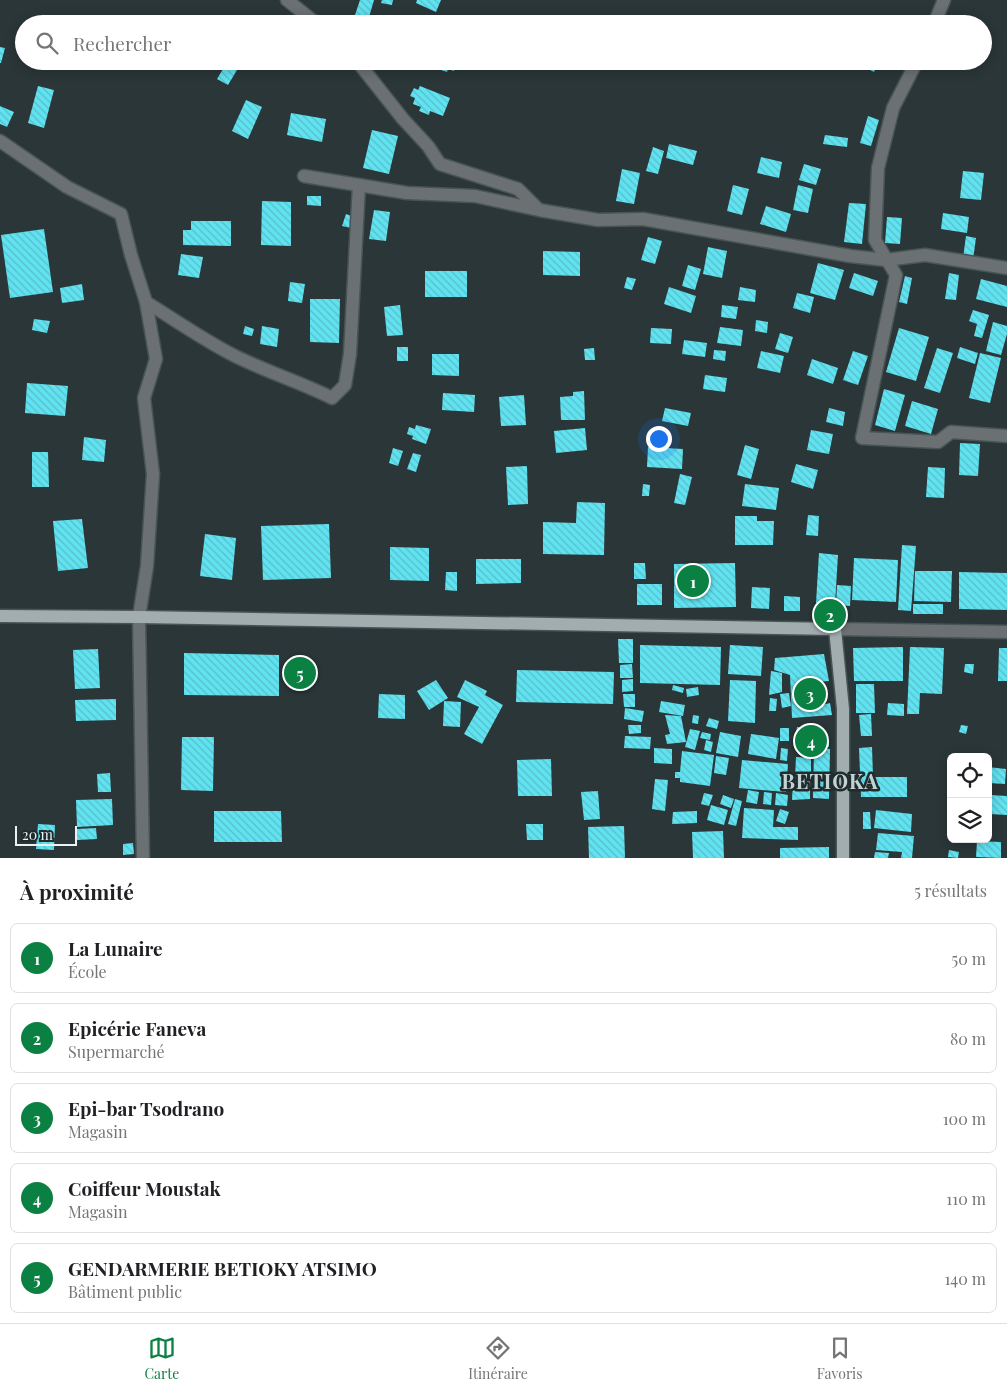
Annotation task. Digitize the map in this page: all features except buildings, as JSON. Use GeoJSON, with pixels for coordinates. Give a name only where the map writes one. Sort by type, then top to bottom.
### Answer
{"type":"FeatureCollection","features":[{"type":"Feature","properties":{"kind":"main road"},"geometry":{"type":"LineString","coordinates":[[0,616],[835,629],[843,709],[843,858]]}},
{"type":"Feature","properties":{"kind":"street"},"geometry":{"type":"LineString","coordinates":[[286,0],[305,15]]}},
{"type":"Feature","properties":{"kind":"street"},"geometry":{"type":"LineString","coordinates":[[938,15],[944,0]]}},
{"type":"Feature","properties":{"kind":"street"},"geometry":{"type":"LineString","coordinates":[[364,70],[403,119],[428,146],[440,164],[518,189],[539,210]]}},
{"type":"Feature","properties":{"kind":"street"},"geometry":{"type":"LineString","coordinates":[[912,70],[892,108],[878,168],[875,240],[896,275],[862,438],[938,442],[952,432],[1007,436]]}},
{"type":"Feature","properties":{"kind":"street"},"geometry":{"type":"LineString","coordinates":[[0,141],[67,187],[121,214],[131,255],[146,302],[156,359],[144,398],[153,474],[147,566],[139,617],[142,858]]}},
{"type":"Feature","properties":{"kind":"street"},"geometry":{"type":"LineString","coordinates":[[304,176],[407,193],[475,196],[598,220],[643,219],[850,256],[886,260],[925,255],[1007,268]]}},
{"type":"Feature","properties":{"kind":"street"},"geometry":{"type":"LineString","coordinates":[[146,302],[233,356],[315,389],[332,398],[345,385],[351,345],[359,185]]}},
{"type":"Feature","properties":{"kind":"street"},"geometry":{"type":"LineString","coordinates":[[835,629],[1007,632]]}},
{"type":"Feature","properties":{"kind":"place","name":"La Lunaire"},"geometry":{"type":"Point","coordinates":[693,581]}},
{"type":"Feature","properties":{"kind":"place","name":"Epicérie Faneva"},"geometry":{"type":"Point","coordinates":[830,615]}},
{"type":"Feature","properties":{"kind":"place","name":"GENDARMERIE BETIOKY ATSIMO"},"geometry":{"type":"Point","coordinates":[300,673]}},
{"type":"Feature","properties":{"kind":"place","name":"Epi-bar Tsodrano"},"geometry":{"type":"Point","coordinates":[810,694]}},
{"type":"Feature","properties":{"kind":"place","name":"Coiffeur Moustak"},"geometry":{"type":"Point","coordinates":[811,741]}},
{"type":"Feature","properties":{"kind":"district","name":"BETIOKA"},"geometry":{"type":"Point","coordinates":[830,780]}}]}
